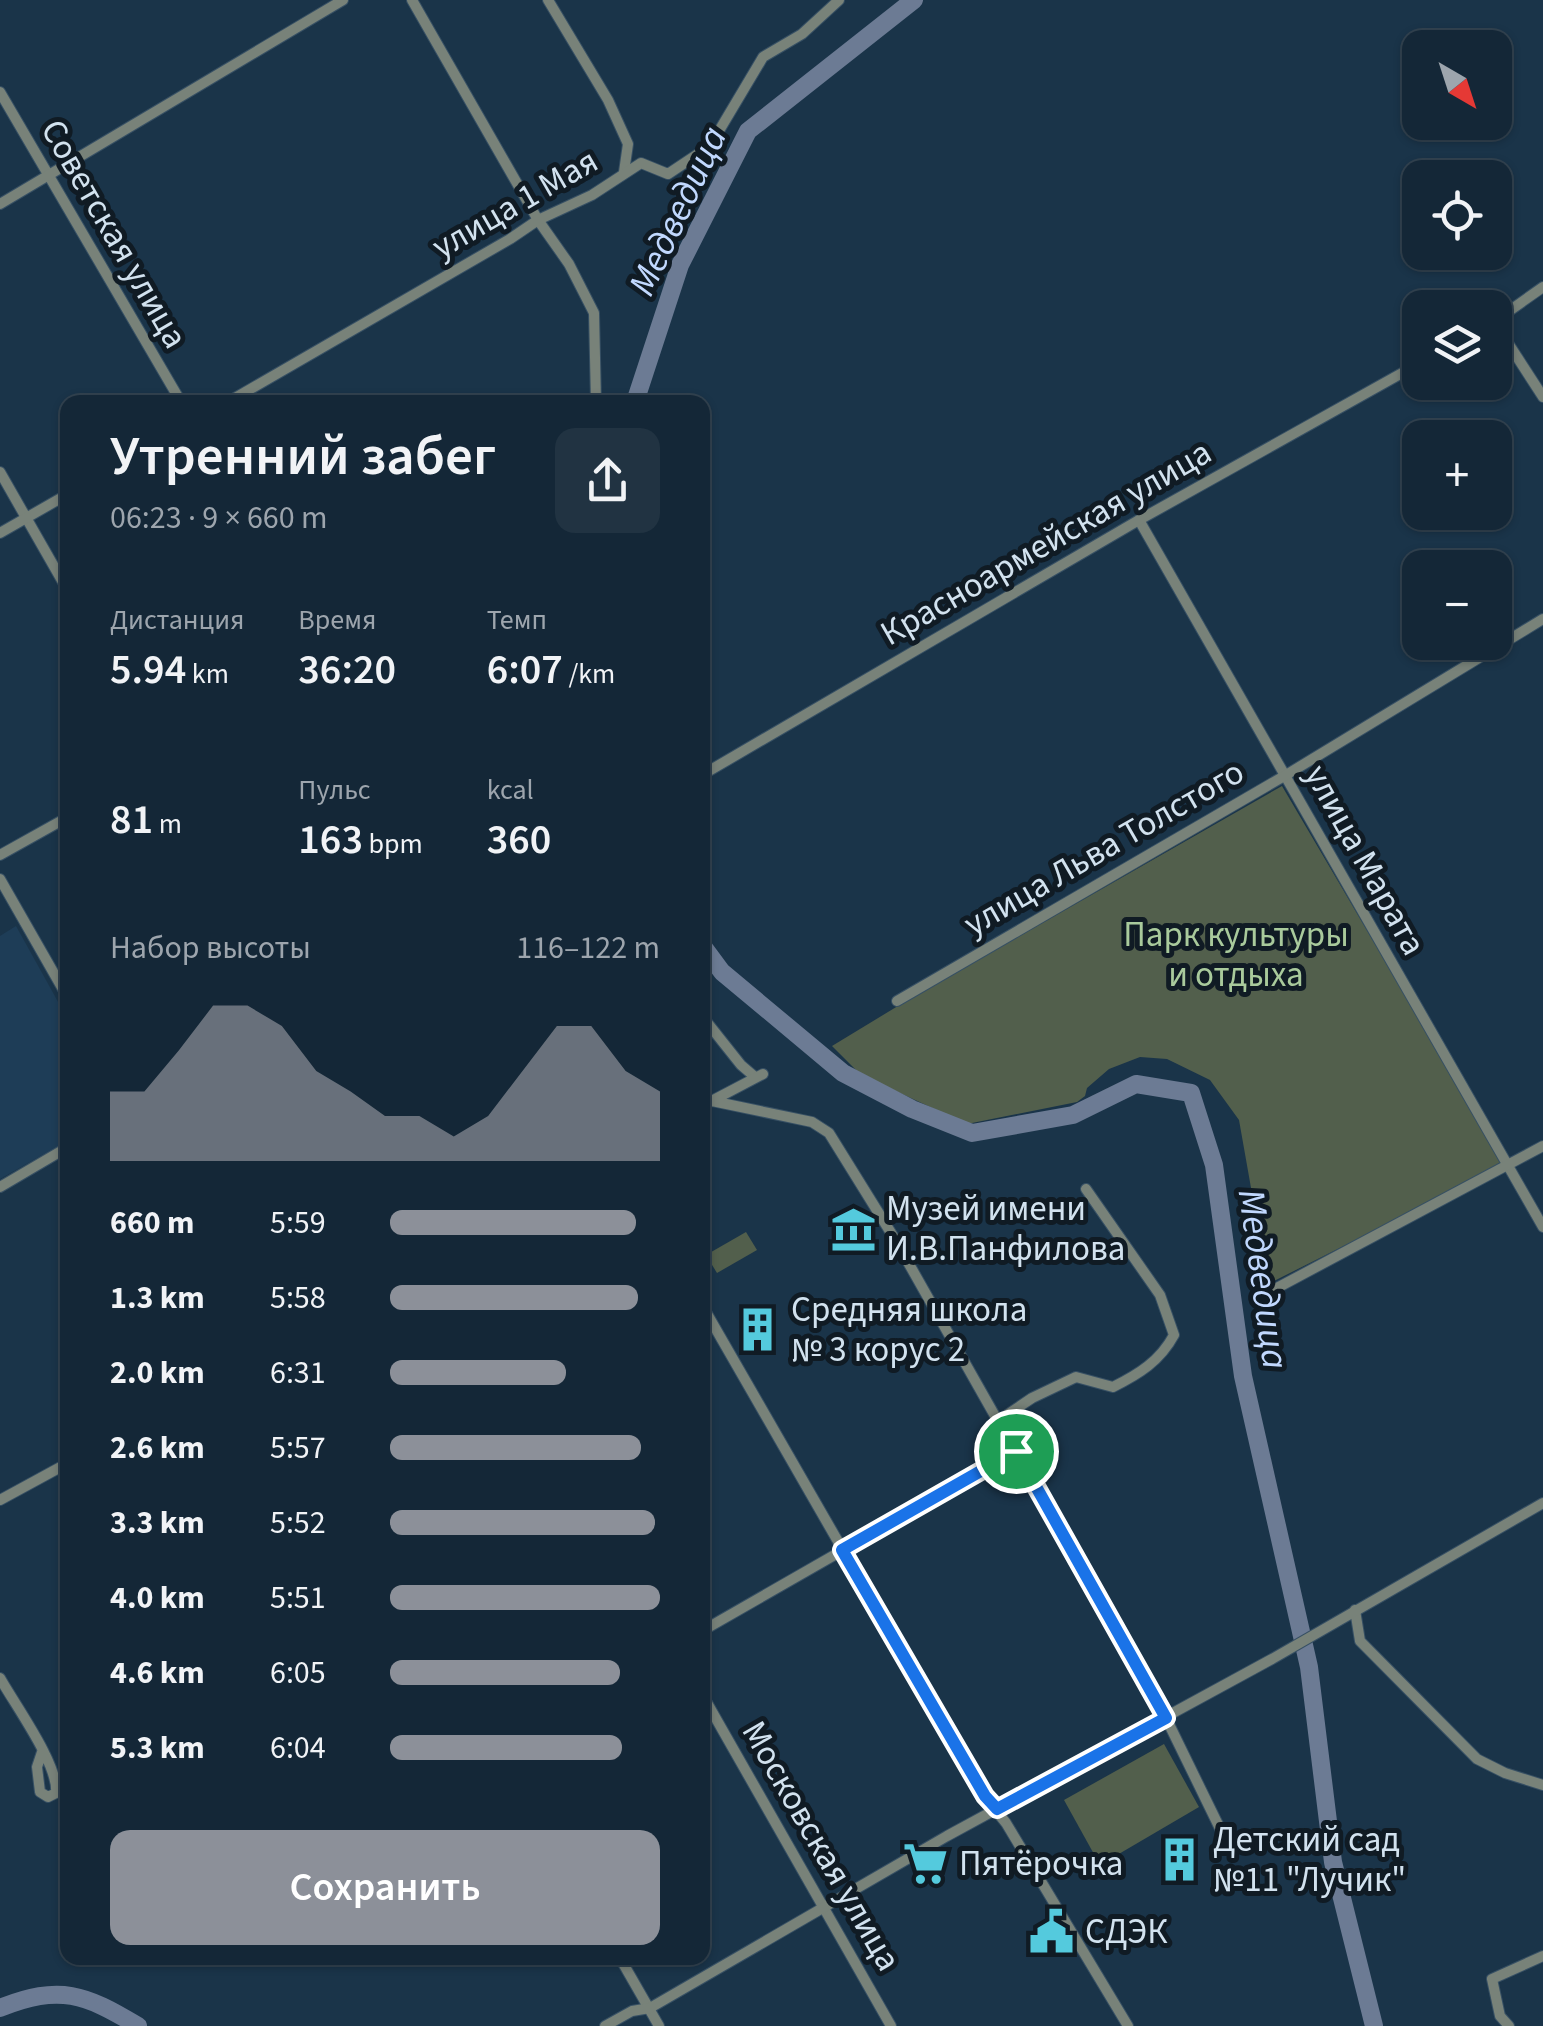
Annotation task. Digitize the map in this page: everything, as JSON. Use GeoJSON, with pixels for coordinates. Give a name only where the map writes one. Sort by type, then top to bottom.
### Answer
{"type":"FeatureCollection","features":[{"type":"Feature","properties":{"kind":"street"},"geometry":{"type":"LineString","coordinates":[[0,204],[343,0]]}},
{"type":"Feature","properties":{"kind":"street"},"geometry":{"type":"LineString","coordinates":[[412,0],[594,312],[596,395]]}},
{"type":"Feature","properties":{"kind":"street"},"geometry":{"type":"LineString","coordinates":[[548,0],[608,100],[628,144],[624,172]]}},
{"type":"Feature","properties":{"kind":"street","name":"улица 1 Мая"},"geometry":{"type":"LineString","coordinates":[[240,395],[510,240],[538,220],[592,195],[641,163],[668,174],[710,146],[763,57],[802,34],[839,0]]}},
{"type":"Feature","properties":{"kind":"street","name":"Советская улица"},"geometry":{"type":"LineString","coordinates":[[0,92],[176,395]]}},
{"type":"Feature","properties":{"kind":"street"},"geometry":{"type":"LineString","coordinates":[[1512,310],[1543,287]]}},
{"type":"Feature","properties":{"kind":"street"},"geometry":{"type":"LineString","coordinates":[[1512,349],[1543,397]]}},
{"type":"Feature","properties":{"kind":"street","name":"Красноармейская улица"},"geometry":{"type":"LineString","coordinates":[[710,770],[1139,520],[1402,373]]}},
{"type":"Feature","properties":{"kind":"street"},"geometry":{"type":"LineString","coordinates":[[0,472],[60,577]]}},
{"type":"Feature","properties":{"kind":"street"},"geometry":{"type":"LineString","coordinates":[[0,534],[60,499]]}},
{"type":"Feature","properties":{"kind":"street","name":"улица Марата"},"geometry":{"type":"LineString","coordinates":[[1139,520],[1543,1227]]}},
{"type":"Feature","properties":{"kind":"street","name":"улица Льва Толстого"},"geometry":{"type":"LineString","coordinates":[[897,1001],[1286,775],[1543,619]]}},
{"type":"Feature","properties":{"kind":"street"},"geometry":{"type":"LineString","coordinates":[[0,855],[60,821]]}},
{"type":"Feature","properties":{"kind":"street"},"geometry":{"type":"LineString","coordinates":[[0,879],[60,984]]}},
{"type":"Feature","properties":{"kind":"street"},"geometry":{"type":"LineString","coordinates":[[710,1024],[759,1075],[710,1102]]}},
{"type":"Feature","properties":{"kind":"street"},"geometry":{"type":"LineString","coordinates":[[710,1105],[812,1122],[830,1132],[896,1241],[1166,1718],[1230,1849]]}},
{"type":"Feature","properties":{"kind":"street"},"geometry":{"type":"LineString","coordinates":[[1276,1289],[1543,1146]]}},
{"type":"Feature","properties":{"kind":"street"},"geometry":{"type":"LineString","coordinates":[[0,1186],[60,1152]]}},
{"type":"Feature","properties":{"kind":"street"},"geometry":{"type":"LineString","coordinates":[[998,1420],[1076,1377],[1113,1387],[1136,1376],[1164,1353],[1174,1335],[1160,1295],[1086,1189]]}},
{"type":"Feature","properties":{"kind":"street"},"geometry":{"type":"LineString","coordinates":[[710,1318],[985,1796],[997,1809],[1101,1976],[1128,2026]]}},
{"type":"Feature","properties":{"kind":"street"},"geometry":{"type":"LineString","coordinates":[[710,1626],[1016,1451]]}},
{"type":"Feature","properties":{"kind":"street"},"geometry":{"type":"LineString","coordinates":[[0,1500],[60,1467]]}},
{"type":"Feature","properties":{"kind":"street"},"geometry":{"type":"LineString","coordinates":[[605,2026],[632,2011],[650,2008],[1543,1503]]}},
{"type":"Feature","properties":{"kind":"street"},"geometry":{"type":"LineString","coordinates":[[1354,1611],[1360,1641],[1478,1759],[1505,1773],[1541,1784]]}},
{"type":"Feature","properties":{"kind":"street"},"geometry":{"type":"LineString","coordinates":[[0,1678],[42,1752]]}},
{"type":"Feature","properties":{"kind":"street","name":"Московская улица"},"geometry":{"type":"LineString","coordinates":[[710,1708],[891,2026]]}},
{"type":"Feature","properties":{"kind":"street"},"geometry":{"type":"LineString","coordinates":[[1509,2026],[1500,2016],[1492,1979],[1543,1956]]}},
{"type":"Feature","properties":{"kind":"street"},"geometry":{"type":"LineString","coordinates":[[624,1965],[660,2026]]}},
{"type":"Feature","properties":{"kind":"shaded area"},"geometry":{"type":"Polygon","coordinates":[[[16,926],[60,1005],[60,1145],[0,1179],[0,936],[16,926]]]}},
{"type":"Feature","properties":{"kind":"green space","name":"Парк культуры и отдыха"},"geometry":{"type":"Polygon","coordinates":[[[1282,786],[1505,1165],[1268,1284],[1239,1120],[1210,1080],[1167,1059],[1140,1057],[1109,1069],[1077,1102],[967,1124],[861,1075],[832,1046],[916,995],[1282,786]]]}},
{"type":"Feature","properties":{"kind":"green space"},"geometry":{"type":"Polygon","coordinates":[[[746,1232],[757,1250],[717,1273],[710,1253],[746,1232]]]}},
{"type":"Feature","properties":{"kind":"green space"},"geometry":{"type":"Polygon","coordinates":[[[1164,1744],[1199,1807],[1100,1865],[1064,1800],[1164,1744]]]}},
{"type":"Feature","properties":{"kind":"waterway","name":"Медведица"},"geometry":{"type":"LineString","coordinates":[[637,395],[680,265],[748,131],[914,0]]}},
{"type":"Feature","properties":{"kind":"waterway","name":"Медведица"},"geometry":{"type":"LineString","coordinates":[[710,956],[722,972],[843,1073],[912,1109],[972,1133],[1073,1115],[1136,1084],[1191,1093],[1214,1165],[1243,1376],[1309,1667],[1333,1862],[1374,2026]]}},
{"type":"Feature","properties":{"kind":"waterway","name":"Медведица"},"geometry":{"type":"LineString","coordinates":[[0,2008],[39,1996],[72,1996],[103,2006],[138,2026]]}},
{"type":"Feature","properties":{"kind":"place","name":"Музей имени И.В.Панфилова"},"geometry":{"type":"Point","coordinates":[853,1229]}},
{"type":"Feature","properties":{"kind":"place","name":"Средняя школа № 3 корус 2"},"geometry":{"type":"Point","coordinates":[758,1330]}},
{"type":"Feature","properties":{"kind":"place","name":"Детский сад №11 \"Лучик\""},"geometry":{"type":"Point","coordinates":[1180,1860]}},
{"type":"Feature","properties":{"kind":"place","name":"Пятёрочка"},"geometry":{"type":"Point","coordinates":[926,1864]}},
{"type":"Feature","properties":{"kind":"place","name":"СДЭК"},"geometry":{"type":"Point","coordinates":[1052,1932]}},
{"type":"Feature","properties":{"kind":"route"},"geometry":{"type":"LineString","coordinates":[[1016,1451],[1166,1718],[997,1809],[985,1796],[842,1550],[1016,1451]]}}]}
